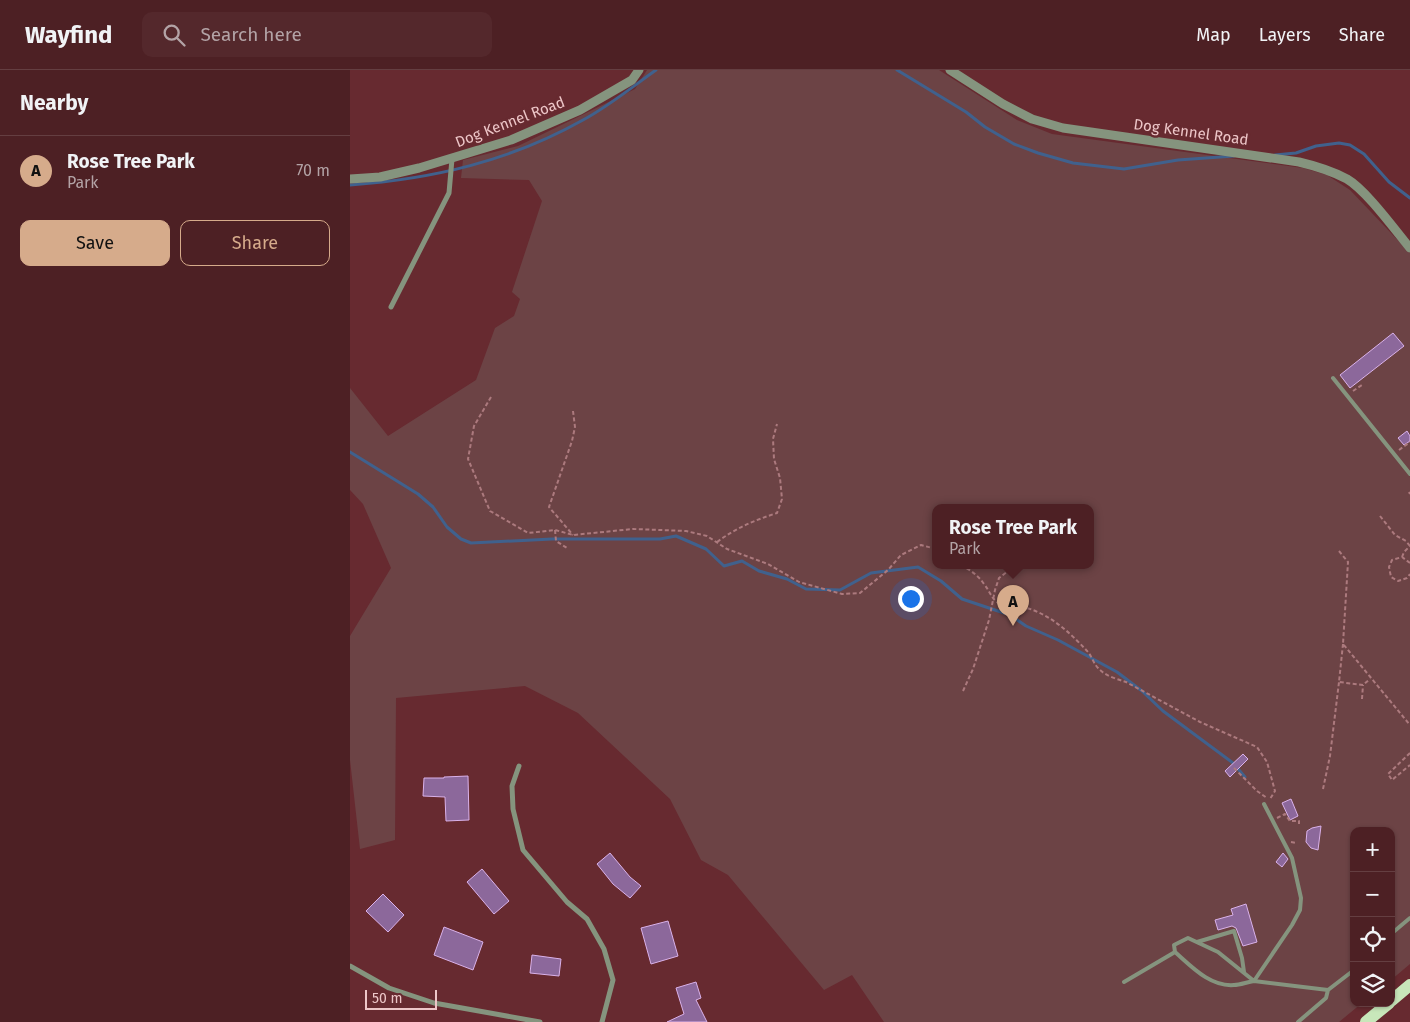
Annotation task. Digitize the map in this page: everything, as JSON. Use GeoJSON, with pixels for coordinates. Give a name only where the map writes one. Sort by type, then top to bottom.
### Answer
{"type":"FeatureCollection","features":[{"type":"Feature","properties":{"kind":"main road"},"geometry":{"type":"LineString","coordinates":[[1395,998],[1410,985]]}},
{"type":"Feature","properties":{"kind":"main road"},"geometry":{"type":"LineString","coordinates":[[1366,1022],[1384,1007]]}},
{"type":"Feature","properties":{"kind":"street","name":"Dog Kennel Road"},"geometry":{"type":"LineString","coordinates":[[350,179],[380,177],[452,159],[511,140],[580,110],[632,80],[639,70]]}},
{"type":"Feature","properties":{"kind":"street","name":"Dog Kennel Road"},"geometry":{"type":"LineString","coordinates":[[950,70],[1003,104],[1032,119],[1063,128],[1299,162],[1323,168],[1348,180],[1368,199],[1410,248]]}},
{"type":"Feature","properties":{"kind":"street"},"geometry":{"type":"LineString","coordinates":[[391,307],[449,193],[452,159]]}},
{"type":"Feature","properties":{"kind":"street"},"geometry":{"type":"LineString","coordinates":[[519,766],[512,786],[512,809],[523,850],[567,902],[587,919],[604,949],[613,980],[602,1022]]}},
{"type":"Feature","properties":{"kind":"street"},"geometry":{"type":"LineString","coordinates":[[350,966],[389,988],[434,1003],[540,1022]]}},
{"type":"Feature","properties":{"kind":"lane"},"geometry":{"type":"LineString","coordinates":[[1333,378],[1410,474]]}},
{"type":"Feature","properties":{"kind":"lane"},"geometry":{"type":"LineString","coordinates":[[1254,981],[1300,910],[1301,898],[1292,858],[1264,804]]}},
{"type":"Feature","properties":{"kind":"lane"},"geometry":{"type":"LineString","coordinates":[[1395,931],[1410,918]]}},
{"type":"Feature","properties":{"kind":"lane"},"geometry":{"type":"LineString","coordinates":[[1197,942],[1234,931],[1244,972]]}},
{"type":"Feature","properties":{"kind":"lane"},"geometry":{"type":"LineString","coordinates":[[1254,981],[1218,952],[1197,942],[1188,938],[1174,945],[1175,952],[1207,978],[1223,984],[1234,985],[1254,981],[1328,990]]}},
{"type":"Feature","properties":{"kind":"lane"},"geometry":{"type":"LineString","coordinates":[[1124,982],[1175,952]]}},
{"type":"Feature","properties":{"kind":"lane"},"geometry":{"type":"LineString","coordinates":[[1298,1022],[1326,998],[1328,990],[1350,973]]}},
{"type":"Feature","properties":{"kind":"path"},"geometry":{"type":"LineString","coordinates":[[1347,396],[1362,385]]}},
{"type":"Feature","properties":{"kind":"path"},"geometry":{"type":"LineString","coordinates":[[491,397],[474,426],[468,459],[490,511],[528,533],[555,530],[573,535],[633,529],[686,531],[707,536],[727,549],[768,564],[799,582],[842,594],[860,593],[902,555],[921,545],[932,548]]}},
{"type":"Feature","properties":{"kind":"path"},"geometry":{"type":"LineString","coordinates":[[573,411],[575,427],[572,441],[549,507],[573,535]]}},
{"type":"Feature","properties":{"kind":"path"},"geometry":{"type":"LineString","coordinates":[[717,542],[730,532],[755,520],[777,513],[782,498],[780,478],[774,459],[773,439],[777,424]]}},
{"type":"Feature","properties":{"kind":"path"},"geometry":{"type":"LineString","coordinates":[[1393,454],[1410,442]]}},
{"type":"Feature","properties":{"kind":"path"},"geometry":{"type":"LineString","coordinates":[[1380,516],[1395,536],[1406,541],[1410,546],[1402,557],[1392,560],[1389,567],[1390,574],[1398,581],[1408,578],[1410,574]]}},
{"type":"Feature","properties":{"kind":"path"},"geometry":{"type":"LineString","coordinates":[[555,530],[556,541],[567,548]]}},
{"type":"Feature","properties":{"kind":"path"},"geometry":{"type":"LineString","coordinates":[[1323,789],[1330,756],[1343,644],[1348,562],[1339,551]]}},
{"type":"Feature","properties":{"kind":"path"},"geometry":{"type":"LineString","coordinates":[[1402,557],[1410,563]]}},
{"type":"Feature","properties":{"kind":"path"},"geometry":{"type":"LineString","coordinates":[[968,569],[975,573],[986,585],[993,600],[1002,606],[1016,605],[1023,607],[1061,625],[1090,654],[1098,668],[1114,679],[1126,682],[1200,722],[1257,747],[1267,762],[1275,791],[1264,804]]}},
{"type":"Feature","properties":{"kind":"path"},"geometry":{"type":"LineString","coordinates":[[963,691],[973,669],[989,620],[999,578],[1011,569]]}},
{"type":"Feature","properties":{"kind":"path"},"geometry":{"type":"LineString","coordinates":[[1343,644],[1410,725]]}},
{"type":"Feature","properties":{"kind":"path"},"geometry":{"type":"LineString","coordinates":[[1339,682],[1362,685],[1371,678]]}},
{"type":"Feature","properties":{"kind":"path"},"geometry":{"type":"LineString","coordinates":[[1362,685],[1362,699]]}},
{"type":"Feature","properties":{"kind":"path"},"geometry":{"type":"LineString","coordinates":[[1404,761],[1409,766],[1392,780],[1388,774],[1410,754]]}},
{"type":"Feature","properties":{"kind":"path"},"geometry":{"type":"LineString","coordinates":[[1234,768],[1257,791],[1270,799]]}},
{"type":"Feature","properties":{"kind":"path"},"geometry":{"type":"LineString","coordinates":[[1273,820],[1285,814],[1290,822],[1299,821],[1299,824]]}},
{"type":"Feature","properties":{"kind":"shaded area"},"geometry":{"type":"Polygon","coordinates":[[[647,70],[939,70],[1017,120],[1052,134],[1303,168],[1327,175],[1350,190],[1410,253],[1410,964],[1395,977],[1395,827],[1350,827],[1350,1007],[1357,1007],[1339,1022],[884,1022],[852,975],[824,990],[728,875],[701,860],[670,799],[578,713],[525,686],[396,698],[395,840],[360,849],[350,760],[350,636],[391,568],[363,504],[350,490],[350,388],[388,436],[476,380],[495,328],[514,316],[520,299],[512,292],[542,201],[529,180],[461,178],[463,160],[518,146],[635,89],[647,70]]]}},
{"type":"Feature","properties":{"kind":"building"},"geometry":{"type":"Polygon","coordinates":[[[1393,333],[1404,346],[1350,388],[1340,375],[1393,333]]]}},
{"type":"Feature","properties":{"kind":"building"},"geometry":{"type":"Polygon","coordinates":[[[1407,431],[1410,441],[1404,445],[1398,438],[1407,431]]]}},
{"type":"Feature","properties":{"kind":"building"},"geometry":{"type":"Polygon","coordinates":[[[1243,754],[1248,759],[1230,777],[1225,771],[1243,754]]]}},
{"type":"Feature","properties":{"kind":"building"},"geometry":{"type":"Polygon","coordinates":[[[468,776],[469,820],[446,821],[445,797],[423,796],[424,778],[468,776]]]}},
{"type":"Feature","properties":{"kind":"building"},"geometry":{"type":"Polygon","coordinates":[[[1291,799],[1298,816],[1290,820],[1282,803],[1291,799]]]}},
{"type":"Feature","properties":{"kind":"building"},"geometry":{"type":"Polygon","coordinates":[[[1321,826],[1318,850],[1311,848],[1306,842],[1307,831],[1321,826]]]}},
{"type":"Feature","properties":{"kind":"building"},"geometry":{"type":"Polygon","coordinates":[[[610,853],[630,877],[641,886],[630,898],[613,884],[597,864],[610,853]]]}},
{"type":"Feature","properties":{"kind":"building"},"geometry":{"type":"Polygon","coordinates":[[[1283,853],[1288,859],[1282,867],[1276,862],[1283,853]]]}},
{"type":"Feature","properties":{"kind":"building"},"geometry":{"type":"Polygon","coordinates":[[[482,869],[509,901],[494,914],[467,882],[482,869]]]}},
{"type":"Feature","properties":{"kind":"building"},"geometry":{"type":"Polygon","coordinates":[[[383,894],[404,915],[388,932],[366,911],[383,894]]]}},
{"type":"Feature","properties":{"kind":"building"},"geometry":{"type":"Polygon","coordinates":[[[1246,904],[1257,942],[1243,946],[1236,928],[1232,926],[1218,930],[1215,920],[1233,915],[1231,909],[1246,904]]]}},
{"type":"Feature","properties":{"kind":"building"},"geometry":{"type":"Polygon","coordinates":[[[668,921],[678,956],[651,964],[641,928],[668,921]]]}},
{"type":"Feature","properties":{"kind":"building"},"geometry":{"type":"Polygon","coordinates":[[[444,927],[483,942],[473,970],[434,955],[444,927]]]}},
{"type":"Feature","properties":{"kind":"building"},"geometry":{"type":"Polygon","coordinates":[[[532,955],[561,959],[559,976],[530,973],[532,955]]]}},
{"type":"Feature","properties":{"kind":"building"},"geometry":{"type":"Polygon","coordinates":[[[696,982],[701,998],[696,1000],[707,1022],[667,1022],[684,1014],[676,988],[696,982]]]}},
{"type":"Feature","properties":{"kind":"waterway"},"geometry":{"type":"LineString","coordinates":[[350,185],[441,173],[470,166],[527,147],[593,115],[656,70]]}},
{"type":"Feature","properties":{"kind":"waterway"},"geometry":{"type":"LineString","coordinates":[[897,70],[1014,144],[1073,163],[1124,169],[1178,160],[1234,156]]}},
{"type":"Feature","properties":{"kind":"waterway"},"geometry":{"type":"LineString","coordinates":[[1275,155],[1296,153],[1316,146],[1339,143],[1350,145],[1364,154],[1389,182],[1410,198]]}},
{"type":"Feature","properties":{"kind":"waterway"},"geometry":{"type":"LineString","coordinates":[[350,452],[418,494],[433,507],[447,527],[461,539],[471,543],[552,539],[660,539],[676,536],[706,549],[724,566],[742,561],[759,571],[787,579],[806,589],[840,590],[871,573],[918,567],[941,581],[962,599],[1010,615],[1026,626],[1058,640],[1117,672],[1142,691],[1163,711],[1233,763],[1245,777]]}},
{"type":"Feature","properties":{"kind":"place","name":"Rose Tree Park"},"geometry":{"type":"Point","coordinates":[1013,626]}}]}
